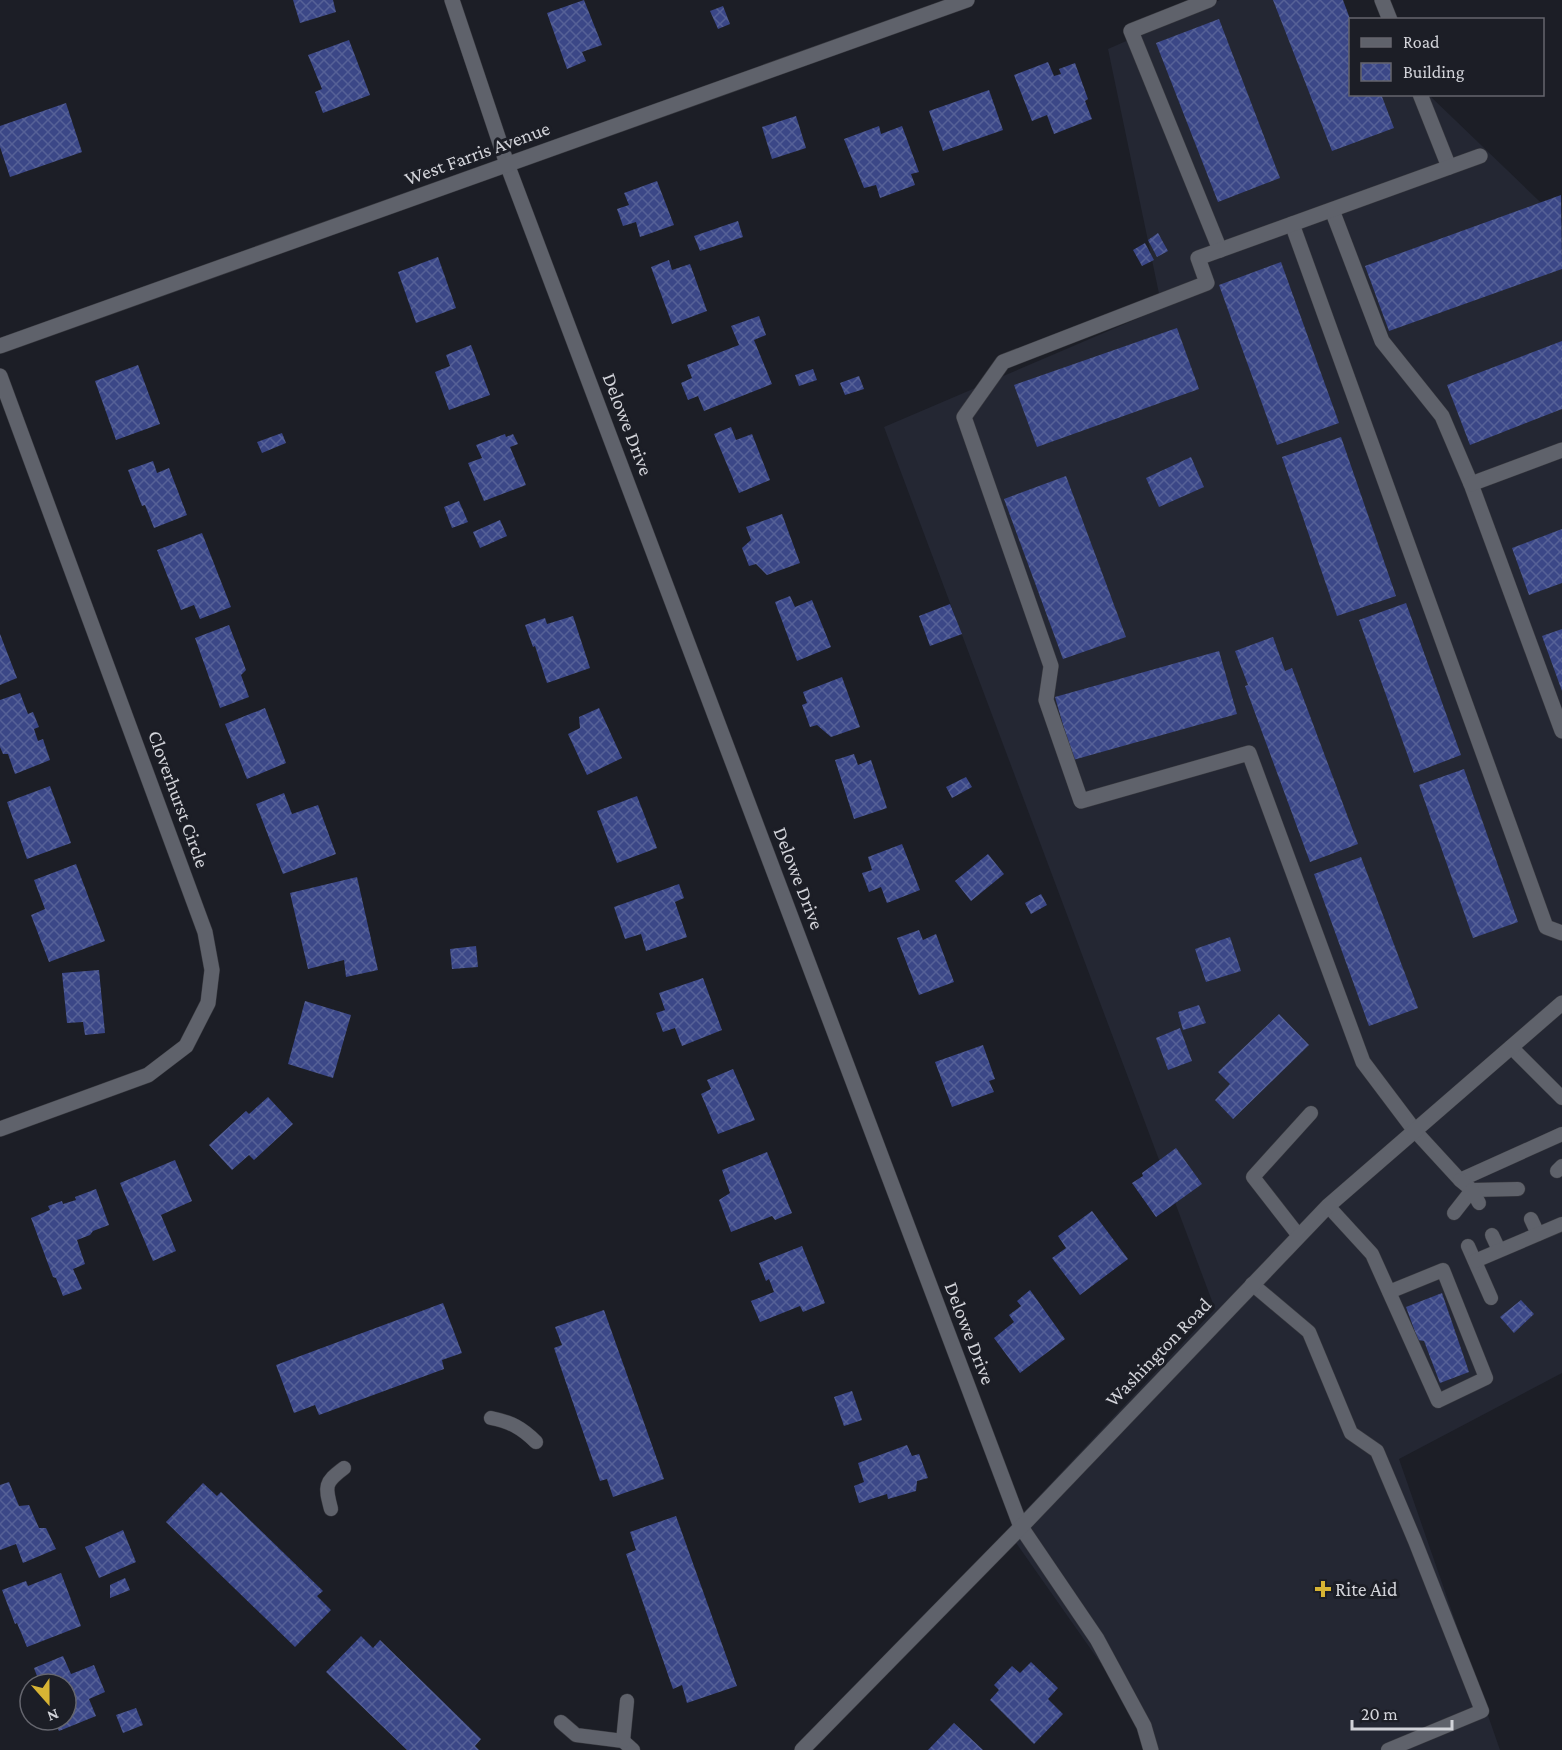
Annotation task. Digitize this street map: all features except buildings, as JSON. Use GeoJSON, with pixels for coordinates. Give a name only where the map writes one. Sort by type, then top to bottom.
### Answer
{"type":"FeatureCollection","features":[{"type":"Feature","properties":{"kind":"street","name":"Delowe Drive"},"geometry":{"type":"LineString","coordinates":[[452,0],[507,164],[1021,1527],[1096,1639],[1144,1726],[1151,1750]]}},
{"type":"Feature","properties":{"kind":"street","name":"West Farris Avenue"},"geometry":{"type":"LineString","coordinates":[[0,346],[967,0]]}},
{"type":"Feature","properties":{"kind":"street"},"geometry":{"type":"LineString","coordinates":[[1209,0],[1131,31],[1220,250]]}},
{"type":"Feature","properties":{"kind":"street"},"geometry":{"type":"LineString","coordinates":[[1382,0],[1389,18]]}},
{"type":"Feature","properties":{"kind":"street"},"geometry":{"type":"LineString","coordinates":[[1421,96],[1449,167]]}},
{"type":"Feature","properties":{"kind":"street"},"geometry":{"type":"LineString","coordinates":[[1414,1131],[1363,1062],[1249,753],[1081,801],[1046,700],[1051,666],[964,417],[1003,362],[1207,283],[1198,258],[1480,156]]}},
{"type":"Feature","properties":{"kind":"street"},"geometry":{"type":"LineString","coordinates":[[1332,210],[1382,341],[1442,416],[1471,484],[1562,731]]}},
{"type":"Feature","properties":{"kind":"street"},"geometry":{"type":"LineString","coordinates":[[1292,224],[1546,927],[1562,933]]}},
{"type":"Feature","properties":{"kind":"street","name":"Cloverhurst Circle"},"geometry":{"type":"LineString","coordinates":[[0,376],[205,933],[213,970],[208,1003],[186,1046],[148,1076],[0,1129]]}},
{"type":"Feature","properties":{"kind":"street"},"geometry":{"type":"LineString","coordinates":[[1471,484],[1562,450]]}},
{"type":"Feature","properties":{"kind":"street","name":"Washington Road"},"geometry":{"type":"LineString","coordinates":[[802,1750],[1021,1527],[1328,1206],[1562,1003]]}},
{"type":"Feature","properties":{"kind":"lane"},"geometry":{"type":"LineString","coordinates":[[1511,1047],[1562,1098]]}},
{"type":"Feature","properties":{"kind":"lane"},"geometry":{"type":"LineString","coordinates":[[1299,1236],[1253,1177],[1311,1113]]}},
{"type":"Feature","properties":{"kind":"lane"},"geometry":{"type":"LineString","coordinates":[[1414,1131],[1472,1190],[1479,1203]]}},
{"type":"Feature","properties":{"kind":"lane"},"geometry":{"type":"LineString","coordinates":[[1460,1180],[1562,1134]]}},
{"type":"Feature","properties":{"kind":"lane"},"geometry":{"type":"LineString","coordinates":[[1472,1190],[1518,1189]]}},
{"type":"Feature","properties":{"kind":"lane"},"geometry":{"type":"LineString","coordinates":[[1454,1213],[1472,1190]]}},
{"type":"Feature","properties":{"kind":"lane"},"geometry":{"type":"LineString","coordinates":[[1328,1206],[1372,1254],[1437,1401],[1486,1378],[1443,1270],[1389,1292]]}},
{"type":"Feature","properties":{"kind":"lane"},"geometry":{"type":"LineString","coordinates":[[1531,1219],[1538,1234]]}},
{"type":"Feature","properties":{"kind":"lane"},"geometry":{"type":"LineString","coordinates":[[1475,1260],[1562,1224]]}},
{"type":"Feature","properties":{"kind":"lane"},"geometry":{"type":"LineString","coordinates":[[1492,1235],[1499,1250]]}},
{"type":"Feature","properties":{"kind":"lane"},"geometry":{"type":"LineString","coordinates":[[1468,1246],[1491,1298]]}},
{"type":"Feature","properties":{"kind":"lane"},"geometry":{"type":"LineString","coordinates":[[1252,1284],[1309,1332],[1351,1433],[1377,1451],[1482,1711],[1388,1750]]}},
{"type":"Feature","properties":{"kind":"lane"},"geometry":{"type":"LineString","coordinates":[[491,1418],[509,1421],[523,1429],[536,1442]]}},
{"type":"Feature","properties":{"kind":"lane"},"geometry":{"type":"LineString","coordinates":[[331,1509],[326,1492],[330,1478],[344,1468]]}},
{"type":"Feature","properties":{"kind":"lane"},"geometry":{"type":"LineString","coordinates":[[561,1722],[576,1736],[628,1746],[627,1701]]}},
{"type":"Feature","properties":{"kind":"shaded area"},"geometry":{"type":"Polygon","coordinates":[[[1220,0],[1332,0],[1351,18],[1349,18],[1349,96],[1430,96],[1562,223],[1562,1373],[1399,1459],[1500,1750],[1151,1750],[1142,1722],[1007,1530],[1215,1309],[884,427],[1162,308],[1108,49],[1220,0]]]}},
{"type":"Feature","properties":{"kind":"place","name":"Rite Aid"},"geometry":{"type":"Point","coordinates":[1323,1589]}}]}
